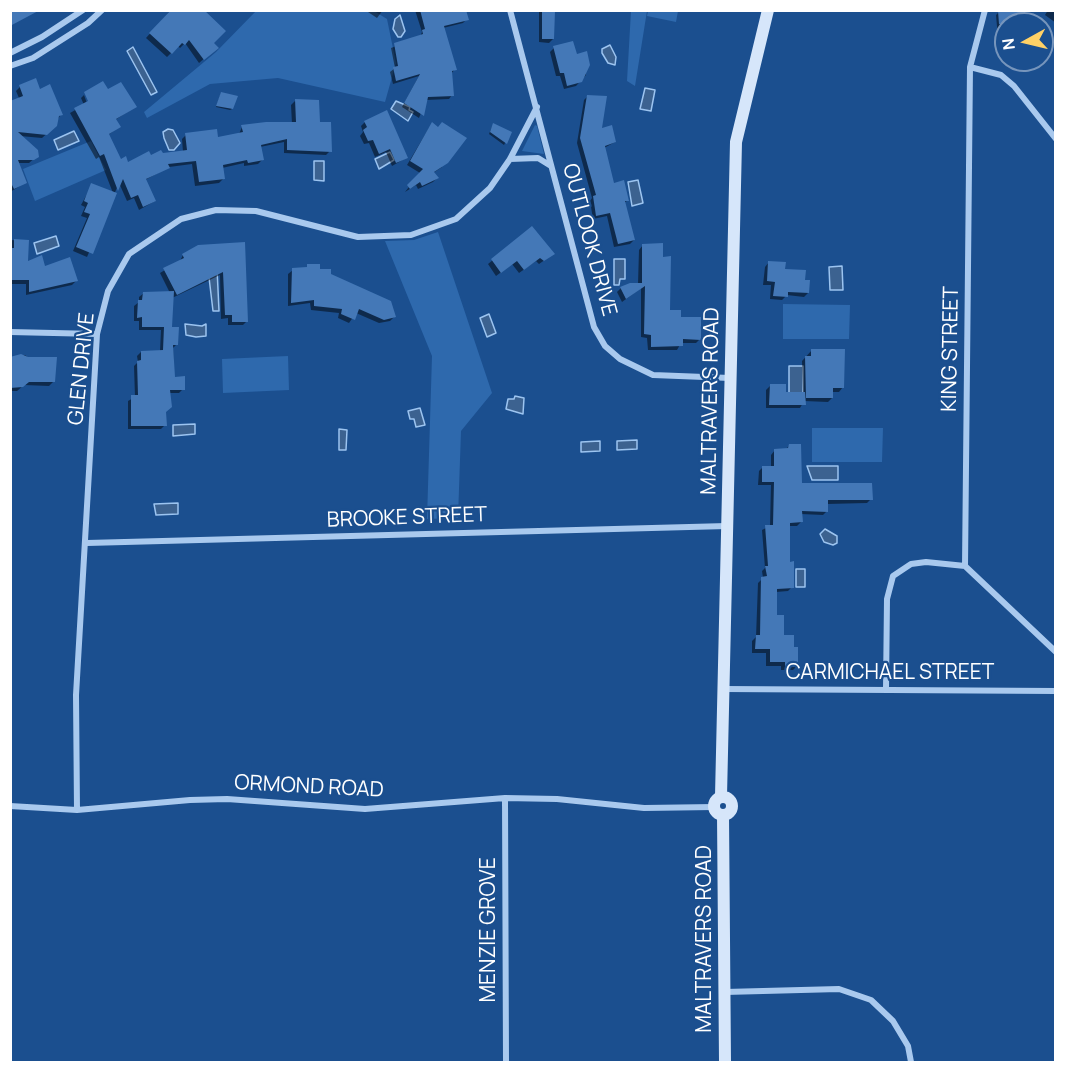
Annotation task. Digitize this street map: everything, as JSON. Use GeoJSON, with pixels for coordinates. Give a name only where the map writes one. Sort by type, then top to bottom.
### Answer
{"type":"FeatureCollection","features":[{"type":"Feature","properties":{"kind":"street"},"geometry":{"type":"LineString","coordinates":[[10,53],[42,38],[83,10]]}},
{"type":"Feature","properties":{"kind":"street"},"geometry":{"type":"LineString","coordinates":[[10,66],[33,58],[88,23],[102,10]]}},
{"type":"Feature","properties":{"kind":"street","name":"OUTLOOK DRIVE"},"geometry":{"type":"LineString","coordinates":[[510,10],[594,327],[605,346],[620,359],[653,375],[731,378]]}},
{"type":"Feature","properties":{"kind":"street","name":"MALTRAVERS ROAD"},"geometry":{"type":"LineString","coordinates":[[725,1062],[720,806],[736,142],[768,10]]}},
{"type":"Feature","properties":{"kind":"street","name":"KING STREET"},"geometry":{"type":"LineString","coordinates":[[965,566],[970,67],[985,10]]}},
{"type":"Feature","properties":{"kind":"street"},"geometry":{"type":"LineString","coordinates":[[970,67],[1001,75],[1014,86],[1056,139]]}},
{"type":"Feature","properties":{"kind":"street","name":"GLEN DRIVE"},"geometry":{"type":"LineString","coordinates":[[77,810],[76,695],[87,543],[97,334],[108,291],[129,254],[181,219],[216,210],[256,211],[358,237],[411,235],[456,219],[490,188],[510,159],[537,107]]}},
{"type":"Feature","properties":{"kind":"street"},"geometry":{"type":"LineString","coordinates":[[510,159],[538,158],[551,166]]}},
{"type":"Feature","properties":{"kind":"street"},"geometry":{"type":"LineString","coordinates":[[10,332],[97,334]]}},
{"type":"Feature","properties":{"kind":"street","name":"BROOKE STREET"},"geometry":{"type":"LineString","coordinates":[[87,543],[727,526]]}},
{"type":"Feature","properties":{"kind":"street"},"geometry":{"type":"LineString","coordinates":[[886,689],[886,599],[893,576],[911,564],[926,562],[965,566],[1056,652]]}},
{"type":"Feature","properties":{"kind":"street","name":"CARMICHAEL STREET"},"geometry":{"type":"LineString","coordinates":[[724,689],[1056,691]]}},
{"type":"Feature","properties":{"kind":"street","name":"ORMOND ROAD"},"geometry":{"type":"LineString","coordinates":[[10,806],[77,810],[227,799],[365,809],[505,798],[557,799],[644,808],[720,806]]}},
{"type":"Feature","properties":{"kind":"street","name":"MENZIE GROVE"},"geometry":{"type":"LineString","coordinates":[[505,798],[506,1062]]}},
{"type":"Feature","properties":{"kind":"street"},"geometry":{"type":"LineString","coordinates":[[725,992],[839,989],[871,1000],[893,1021],[908,1046],[911,1062]]}},
{"type":"Feature","properties":{"kind":"shaded area"},"geometry":{"type":"Polygon","coordinates":[[[648,10],[678,11],[676,22],[647,16],[648,10]]]}},
{"type":"Feature","properties":{"kind":"shaded area"},"geometry":{"type":"Polygon","coordinates":[[[256,11],[374,11],[387,19],[396,63],[385,102],[278,78],[210,84],[147,118],[144,112],[216,52],[256,11]]]}},
{"type":"Feature","properties":{"kind":"shaded area"},"geometry":{"type":"Polygon","coordinates":[[[631,11],[647,11],[635,86],[627,81],[631,11]]]}},
{"type":"Feature","properties":{"kind":"shaded area"},"geometry":{"type":"Polygon","coordinates":[[[400,15],[405,31],[401,37],[398,37],[393,29],[395,19],[400,15]]]}},
{"type":"Feature","properties":{"kind":"shaded area"},"geometry":{"type":"Polygon","coordinates":[[[610,45],[616,57],[615,65],[608,63],[602,53],[602,49],[610,45]]]}},
{"type":"Feature","properties":{"kind":"shaded area"},"geometry":{"type":"Polygon","coordinates":[[[133,47],[157,92],[151,95],[127,51],[133,47]]]}},
{"type":"Feature","properties":{"kind":"shaded area"},"geometry":{"type":"Polygon","coordinates":[[[645,88],[655,90],[651,111],[640,109],[645,88]]]}},
{"type":"Feature","properties":{"kind":"shaded area"},"geometry":{"type":"Polygon","coordinates":[[[396,101],[410,107],[409,110],[413,112],[408,121],[391,109],[396,101]]]}},
{"type":"Feature","properties":{"kind":"shaded area"},"geometry":{"type":"Polygon","coordinates":[[[535,125],[537,126],[544,154],[522,151],[535,125]]]}},
{"type":"Feature","properties":{"kind":"shaded area"},"geometry":{"type":"Polygon","coordinates":[[[168,129],[173,130],[180,143],[174,150],[169,150],[164,138],[163,132],[168,129]]]}},
{"type":"Feature","properties":{"kind":"shaded area"},"geometry":{"type":"Polygon","coordinates":[[[74,131],[79,141],[58,150],[54,140],[74,131]]]}},
{"type":"Feature","properties":{"kind":"shaded area"},"geometry":{"type":"Polygon","coordinates":[[[91,141],[106,170],[35,201],[23,169],[91,141]]]}},
{"type":"Feature","properties":{"kind":"shaded area"},"geometry":{"type":"Polygon","coordinates":[[[390,152],[394,160],[379,169],[375,159],[390,152]]]}},
{"type":"Feature","properties":{"kind":"shaded area"},"geometry":{"type":"Polygon","coordinates":[[[314,161],[324,161],[324,181],[314,180],[314,161]]]}},
{"type":"Feature","properties":{"kind":"shaded area"},"geometry":{"type":"Polygon","coordinates":[[[638,180],[643,203],[632,206],[628,182],[638,180]]]}},
{"type":"Feature","properties":{"kind":"shaded area"},"geometry":{"type":"Polygon","coordinates":[[[438,232],[492,393],[461,431],[458,518],[427,519],[432,356],[385,241],[414,240],[438,232]]]}},
{"type":"Feature","properties":{"kind":"shaded area"},"geometry":{"type":"Polygon","coordinates":[[[56,236],[59,246],[37,254],[34,243],[56,236]]]}},
{"type":"Feature","properties":{"kind":"shaded area"},"geometry":{"type":"Polygon","coordinates":[[[614,259],[625,259],[625,279],[620,279],[619,285],[614,285],[614,259]]]}},
{"type":"Feature","properties":{"kind":"shaded area"},"geometry":{"type":"Polygon","coordinates":[[[842,266],[843,290],[830,290],[829,267],[842,266]]]}},
{"type":"Feature","properties":{"kind":"shaded area"},"geometry":{"type":"Polygon","coordinates":[[[217,268],[219,311],[213,311],[208,269],[217,268]]]}},
{"type":"Feature","properties":{"kind":"shaded area"},"geometry":{"type":"Polygon","coordinates":[[[783,304],[850,305],[849,339],[783,339],[783,304]]]}},
{"type":"Feature","properties":{"kind":"shaded area"},"geometry":{"type":"Polygon","coordinates":[[[489,314],[496,333],[487,337],[480,318],[489,314]]]}},
{"type":"Feature","properties":{"kind":"shaded area"},"geometry":{"type":"Polygon","coordinates":[[[185,324],[202,326],[206,324],[206,336],[186,335],[185,324]]]}},
{"type":"Feature","properties":{"kind":"shaded area"},"geometry":{"type":"Polygon","coordinates":[[[288,356],[289,390],[223,393],[222,359],[288,356]]]}},
{"type":"Feature","properties":{"kind":"shaded area"},"geometry":{"type":"Polygon","coordinates":[[[789,366],[803,366],[803,393],[789,393],[789,366]]]}},
{"type":"Feature","properties":{"kind":"shaded area"},"geometry":{"type":"Polygon","coordinates":[[[515,396],[524,398],[523,414],[506,409],[508,399],[514,399],[515,396]]]}},
{"type":"Feature","properties":{"kind":"shaded area"},"geometry":{"type":"Polygon","coordinates":[[[420,408],[425,425],[416,427],[408,411],[420,408]]]}},
{"type":"Feature","properties":{"kind":"shaded area"},"geometry":{"type":"Polygon","coordinates":[[[195,424],[195,434],[173,436],[173,425],[195,424]]]}},
{"type":"Feature","properties":{"kind":"shaded area"},"geometry":{"type":"Polygon","coordinates":[[[812,428],[883,428],[882,462],[812,462],[812,428]]]}},
{"type":"Feature","properties":{"kind":"shaded area"},"geometry":{"type":"Polygon","coordinates":[[[339,429],[347,430],[346,450],[339,450],[339,429]]]}},
{"type":"Feature","properties":{"kind":"shaded area"},"geometry":{"type":"Polygon","coordinates":[[[637,440],[637,449],[617,450],[617,441],[637,440]]]}},
{"type":"Feature","properties":{"kind":"shaded area"},"geometry":{"type":"Polygon","coordinates":[[[600,441],[600,451],[581,452],[581,442],[600,441]]]}},
{"type":"Feature","properties":{"kind":"shaded area"},"geometry":{"type":"Polygon","coordinates":[[[807,466],[838,466],[838,480],[812,480],[807,466]]]}},
{"type":"Feature","properties":{"kind":"shaded area"},"geometry":{"type":"Polygon","coordinates":[[[178,503],[178,514],[156,515],[154,504],[178,503]]]}},
{"type":"Feature","properties":{"kind":"shaded area"},"geometry":{"type":"Polygon","coordinates":[[[825,529],[837,536],[837,543],[833,545],[824,542],[820,534],[825,529]]]}},
{"type":"Feature","properties":{"kind":"shaded area"},"geometry":{"type":"Polygon","coordinates":[[[796,569],[805,569],[805,587],[796,587],[796,569]]]}},
{"type":"Feature","properties":{"kind":"building"},"geometry":{"type":"Polygon","coordinates":[[[10,10],[40,10],[10,26],[10,10]]]}},
{"type":"Feature","properties":{"kind":"building"},"geometry":{"type":"Polygon","coordinates":[[[171,10],[204,10],[226,31],[214,43],[219,48],[204,60],[189,40],[185,45],[182,43],[172,54],[149,33],[171,10]]]}},
{"type":"Feature","properties":{"kind":"building"},"geometry":{"type":"Polygon","coordinates":[[[420,10],[466,10],[469,20],[444,26],[457,70],[452,71],[454,96],[428,97],[424,116],[404,103],[420,74],[396,81],[393,67],[398,66],[394,43],[423,34],[422,30],[425,29],[420,10]]]}},
{"type":"Feature","properties":{"kind":"building"},"geometry":{"type":"Polygon","coordinates":[[[542,10],[555,11],[554,39],[542,39],[542,10]]]}},
{"type":"Feature","properties":{"kind":"building"},"geometry":{"type":"Polygon","coordinates":[[[1024,10],[1024,12],[998,12],[1024,10]]]}},
{"type":"Feature","properties":{"kind":"building"},"geometry":{"type":"Polygon","coordinates":[[[573,41],[577,54],[587,51],[590,65],[582,82],[567,86],[564,73],[560,73],[553,46],[573,41]]]}},
{"type":"Feature","properties":{"kind":"building"},"geometry":{"type":"Polygon","coordinates":[[[36,78],[40,89],[50,84],[63,115],[59,116],[57,126],[47,135],[18,132],[38,150],[39,157],[34,160],[18,160],[27,183],[14,189],[10,181],[10,101],[23,96],[19,85],[36,78]]]}},
{"type":"Feature","properties":{"kind":"building"},"geometry":{"type":"Polygon","coordinates":[[[103,81],[108,89],[121,82],[137,107],[116,119],[121,127],[109,134],[121,159],[126,156],[128,162],[149,151],[151,155],[161,150],[163,153],[187,150],[185,133],[217,129],[218,137],[243,132],[241,125],[296,122],[295,99],[319,100],[320,122],[331,122],[332,152],[287,150],[287,139],[261,145],[264,160],[248,163],[247,160],[223,165],[225,179],[199,182],[196,161],[168,164],[170,168],[146,179],[156,201],[143,207],[138,195],[131,198],[123,179],[118,191],[104,154],[100,156],[74,108],[88,101],[84,92],[103,81]]]}},
{"type":"Feature","properties":{"kind":"building"},"geometry":{"type":"Polygon","coordinates":[[[221,92],[238,96],[233,109],[216,106],[221,92]]]}},
{"type":"Feature","properties":{"kind":"building"},"geometry":{"type":"Polygon","coordinates":[[[587,95],[607,96],[602,128],[612,125],[616,142],[605,146],[614,183],[624,180],[629,201],[625,201],[635,240],[618,244],[610,213],[596,216],[593,196],[596,195],[580,138],[587,95]]]}},
{"type":"Feature","properties":{"kind":"building"},"geometry":{"type":"Polygon","coordinates":[[[387,110],[408,158],[396,163],[390,149],[379,154],[373,140],[368,141],[363,130],[367,127],[364,121],[387,110]]]}},
{"type":"Feature","properties":{"kind":"building"},"geometry":{"type":"Polygon","coordinates":[[[432,122],[438,127],[442,122],[467,138],[448,163],[434,172],[439,178],[422,186],[420,182],[410,189],[407,185],[423,169],[410,161],[432,122]]]}},
{"type":"Feature","properties":{"kind":"building"},"geometry":{"type":"Polygon","coordinates":[[[493,123],[512,132],[507,144],[490,132],[493,123]]]}},
{"type":"Feature","properties":{"kind":"building"},"geometry":{"type":"Polygon","coordinates":[[[91,183],[117,193],[93,254],[76,247],[90,214],[84,212],[88,203],[84,201],[91,183]]]}},
{"type":"Feature","properties":{"kind":"building"},"geometry":{"type":"Polygon","coordinates":[[[532,226],[555,254],[544,261],[540,258],[524,270],[517,261],[501,273],[491,259],[532,226]]]}},
{"type":"Feature","properties":{"kind":"building"},"geometry":{"type":"Polygon","coordinates":[[[14,239],[29,240],[28,261],[42,255],[45,266],[70,257],[78,281],[29,292],[29,280],[10,280],[10,248],[14,248],[14,239]]]}},
{"type":"Feature","properties":{"kind":"building"},"geometry":{"type":"Polygon","coordinates":[[[245,242],[248,322],[232,322],[232,315],[225,315],[223,272],[177,295],[163,268],[184,258],[182,254],[198,245],[245,242]]]}},
{"type":"Feature","properties":{"kind":"building"},"geometry":{"type":"Polygon","coordinates":[[[663,243],[663,257],[671,256],[670,310],[681,310],[681,317],[701,317],[701,340],[683,339],[683,346],[651,347],[651,335],[644,334],[645,286],[626,299],[620,287],[630,283],[642,283],[642,244],[663,243]]]}},
{"type":"Feature","properties":{"kind":"building"},"geometry":{"type":"Polygon","coordinates":[[[768,261],[786,262],[785,269],[806,270],[805,280],[810,280],[809,293],[788,292],[788,297],[773,296],[775,282],[767,281],[768,261]]]}},
{"type":"Feature","properties":{"kind":"building"},"geometry":{"type":"Polygon","coordinates":[[[307,264],[320,264],[320,269],[331,269],[331,274],[391,301],[396,317],[384,320],[359,309],[355,320],[341,314],[342,309],[314,306],[314,300],[291,303],[292,268],[307,267],[307,264]]]}},
{"type":"Feature","properties":{"kind":"building"},"geometry":{"type":"Polygon","coordinates":[[[174,291],[172,327],[179,327],[178,345],[173,345],[175,377],[185,376],[185,390],[170,390],[172,407],[166,412],[167,426],[131,426],[131,395],[138,395],[137,361],[141,360],[141,351],[163,350],[164,327],[142,327],[142,317],[137,318],[138,300],[142,300],[143,292],[174,291]]]}},
{"type":"Feature","properties":{"kind":"building"},"geometry":{"type":"Polygon","coordinates":[[[811,349],[845,349],[844,388],[833,388],[833,398],[806,398],[805,356],[811,356],[811,349]]]}},
{"type":"Feature","properties":{"kind":"building"},"geometry":{"type":"Polygon","coordinates":[[[21,354],[28,357],[57,357],[55,382],[29,382],[23,387],[10,388],[10,357],[21,354]]]}},
{"type":"Feature","properties":{"kind":"building"},"geometry":{"type":"Polygon","coordinates":[[[770,384],[786,384],[786,392],[805,392],[806,405],[769,405],[770,384]]]}},
{"type":"Feature","properties":{"kind":"building"},"geometry":{"type":"Polygon","coordinates":[[[789,444],[801,444],[802,483],[872,483],[873,500],[828,500],[828,512],[802,511],[803,522],[790,523],[790,562],[794,561],[794,588],[777,589],[777,615],[784,615],[784,635],[794,635],[794,647],[798,647],[798,667],[785,667],[785,662],[770,662],[770,649],[755,649],[756,635],[760,635],[761,577],[767,576],[765,566],[768,566],[765,525],[773,525],[774,482],[762,482],[762,466],[774,466],[774,449],[788,448],[789,444]]]}}]}
